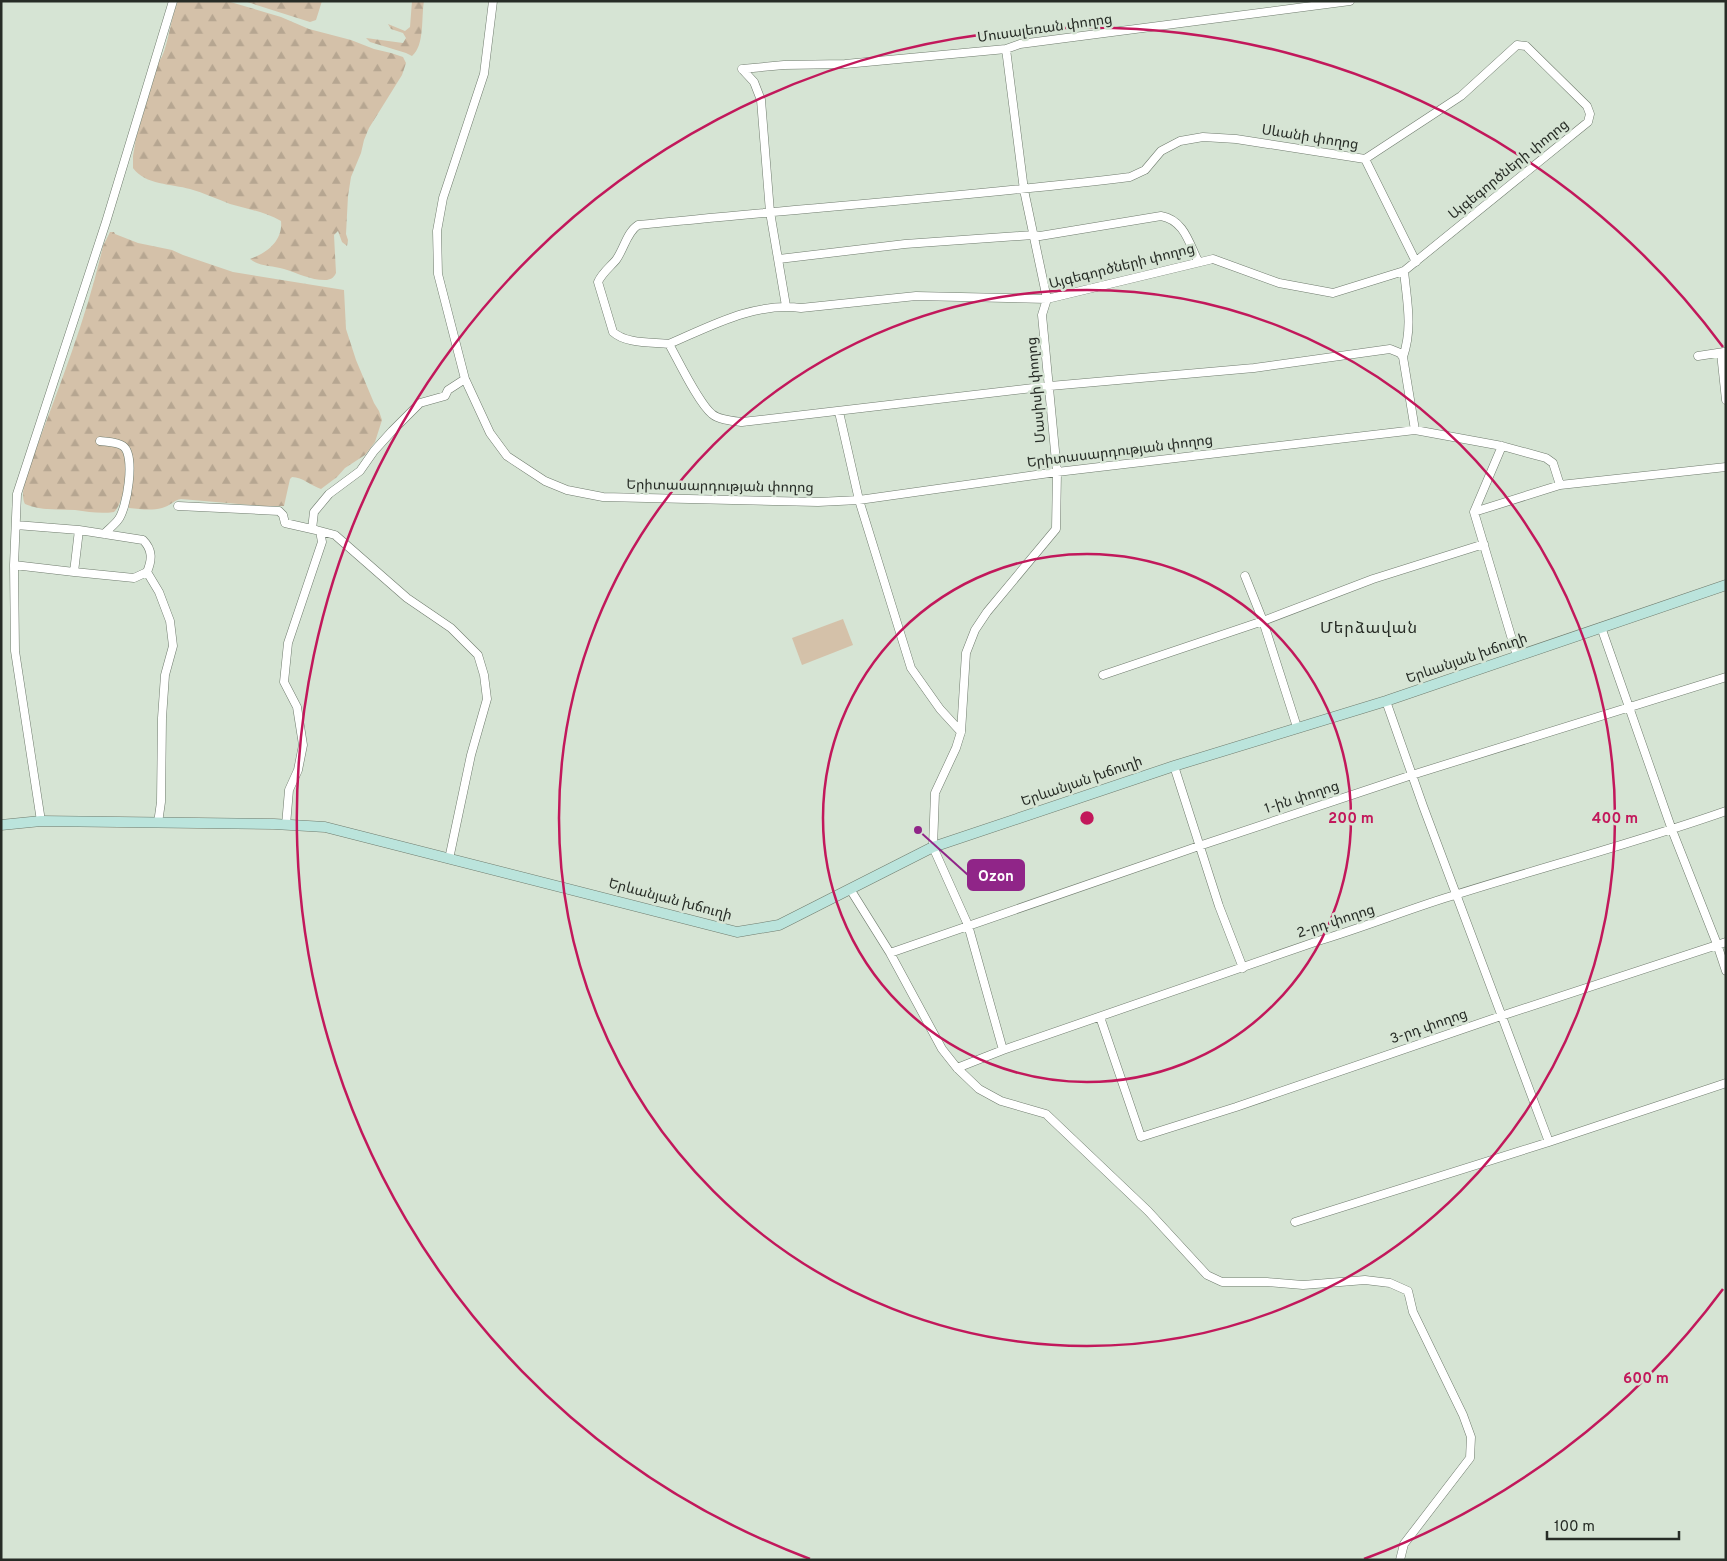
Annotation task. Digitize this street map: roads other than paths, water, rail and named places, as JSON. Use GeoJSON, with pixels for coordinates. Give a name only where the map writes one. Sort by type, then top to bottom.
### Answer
{"type":"FeatureCollection","features":[{"type":"Feature","properties":{"kind":"main road","name":"Երևանյան խճուղի"},"geometry":{"type":"LineString","coordinates":[[1,825],[41,822],[325,827],[737,932],[779,925],[933,847],[1174,766],[1386,701],[1726,585]]}},
{"type":"Feature","properties":{"kind":"street"},"geometry":{"type":"LineString","coordinates":[[41,822],[15,651],[14,565],[17,494],[106,222],[173,1]]}},
{"type":"Feature","properties":{"kind":"street","name":"Երիտասարդության փողոց"},"geometry":{"type":"LineString","coordinates":[[493,1],[484,74],[443,198],[437,231],[438,274],[465,379],[490,434],[507,456],[544,481],[567,490],[603,497],[818,502],[859,500],[1057,472],[1415,430],[1502,446],[1546,458],[1553,463],[1560,485]]}},
{"type":"Feature","properties":{"kind":"street","name":"Մուսալեռան փողոց"},"geometry":{"type":"LineString","coordinates":[[770,212],[761,100],[754,82],[742,69],[784,65],[846,64],[1006,49],[1020,44],[1350,1]]}},
{"type":"Feature","properties":{"kind":"street","name":"Սևանի փողոց"},"geometry":{"type":"LineString","coordinates":[[669,344],[626,339],[613,332],[598,282],[600,277],[616,259],[632,230],[638,225],[1024,190],[1130,177],[1146,170],[1160,151],[1180,141],[1203,137],[1236,139],[1365,159],[1461,96],[1519,44],[1526,46],[1587,106],[1590,114],[1588,122]]}},
{"type":"Feature","properties":{"kind":"street","name":"Մասիսի փողոց"},"geometry":{"type":"LineString","coordinates":[[933,847],[935,793],[956,748],[960,732],[966,653],[975,630],[987,612],[1056,529],[1057,472],[1042,315],[1047,299],[1024,190],[1006,49]]}},
{"type":"Feature","properties":{"kind":"street","name":"Այգեգործների փողոց"},"geometry":{"type":"LineString","coordinates":[[669,344],[745,312],[786,306],[801,308],[916,296],[1047,299],[1212,259],[1279,283],[1333,293],[1404,271],[1588,122]]}},
{"type":"Feature","properties":{"kind":"street"},"geometry":{"type":"LineString","coordinates":[[1365,159],[1416,262]]}},
{"type":"Feature","properties":{"kind":"street"},"geometry":{"type":"LineString","coordinates":[[770,212],[786,306]]}},
{"type":"Feature","properties":{"kind":"street"},"geometry":{"type":"LineString","coordinates":[[779,259],[905,244],[1040,236],[1161,216],[1168,217],[1182,227],[1198,261]]}},
{"type":"Feature","properties":{"kind":"street"},"geometry":{"type":"LineString","coordinates":[[1402,357],[1410,328],[1404,271]]}},
{"type":"Feature","properties":{"kind":"street"},"geometry":{"type":"LineString","coordinates":[[669,344],[704,406],[713,415],[742,422],[1050,386],[1254,368],[1390,349],[1400,353],[1402,357],[1415,430]]}},
{"type":"Feature","properties":{"kind":"street"},"geometry":{"type":"LineString","coordinates":[[1698,356],[1723,352],[1726,400]]}},
{"type":"Feature","properties":{"kind":"street"},"geometry":{"type":"LineString","coordinates":[[312,529],[314,512],[330,494],[360,471],[374,451],[420,403],[445,396],[448,390],[465,379]]}},
{"type":"Feature","properties":{"kind":"street"},"geometry":{"type":"LineString","coordinates":[[839,412],[859,500],[911,668],[940,709],[960,732]]}},
{"type":"Feature","properties":{"kind":"street"},"geometry":{"type":"LineString","coordinates":[[100,441],[121,444],[127,450],[130,467],[126,494],[119,519],[104,534]]}},
{"type":"Feature","properties":{"kind":"street"},"geometry":{"type":"LineString","coordinates":[[1502,446],[1474,512],[1517,656]]}},
{"type":"Feature","properties":{"kind":"street"},"geometry":{"type":"LineString","coordinates":[[1474,512],[1560,485],[1726,467]]}},
{"type":"Feature","properties":{"kind":"street"},"geometry":{"type":"LineString","coordinates":[[178,506],[279,511],[283,515],[285,523],[335,535],[407,598],[451,628],[478,655],[484,675],[487,699],[471,755],[449,859]]}},
{"type":"Feature","properties":{"kind":"street"},"geometry":{"type":"LineString","coordinates":[[16,525],[79,530],[143,540],[151,552],[147,572],[170,621],[173,646],[165,675],[162,718],[161,802],[158,823]]}},
{"type":"Feature","properties":{"kind":"street"},"geometry":{"type":"LineString","coordinates":[[74,572],[79,530]]}},
{"type":"Feature","properties":{"kind":"street"},"geometry":{"type":"LineString","coordinates":[[286,825],[288,794],[298,770],[302,745],[297,706],[284,682],[288,643],[322,542],[320,531]]}},
{"type":"Feature","properties":{"kind":"street"},"geometry":{"type":"LineString","coordinates":[[1103,675],[1263,621],[1373,579],[1484,544]]}},
{"type":"Feature","properties":{"kind":"street"},"geometry":{"type":"LineString","coordinates":[[14,565],[134,578],[147,572]]}},
{"type":"Feature","properties":{"kind":"street"},"geometry":{"type":"LineString","coordinates":[[1245,576],[1263,621],[1297,727]]}},
{"type":"Feature","properties":{"kind":"street"},"geometry":{"type":"LineString","coordinates":[[1601,627],[1672,830],[1718,944],[1726,971]]}},
{"type":"Feature","properties":{"kind":"street","name":"1-ին փողոց"},"geometry":{"type":"LineString","coordinates":[[890,953],[1199,846],[1412,775],[1726,677]]}},
{"type":"Feature","properties":{"kind":"street"},"geometry":{"type":"LineString","coordinates":[[1386,701],[1549,1142]]}},
{"type":"Feature","properties":{"kind":"street"},"geometry":{"type":"LineString","coordinates":[[1174,766],[1199,846],[1243,968]]}},
{"type":"Feature","properties":{"kind":"street","name":"2-րդ փողոց"},"geometry":{"type":"LineString","coordinates":[[956,1068],[1003,1050],[1457,894],[1672,830],[1726,811]]}},
{"type":"Feature","properties":{"kind":"street"},"geometry":{"type":"LineString","coordinates":[[933,847],[968,925],[1003,1050]]}},
{"type":"Feature","properties":{"kind":"street"},"geometry":{"type":"LineString","coordinates":[[850,890],[890,953],[942,1049],[956,1068],[979,1088],[1001,1101],[1046,1114],[1148,1211],[1207,1275],[1222,1282],[1267,1282],[1303,1285],[1366,1280],[1390,1283],[1408,1291],[1413,1312],[1463,1416],[1471,1438],[1470,1458],[1404,1544],[1400,1560]]}},
{"type":"Feature","properties":{"kind":"street","name":"3-րդ փողոց"},"geometry":{"type":"LineString","coordinates":[[1100,1017],[1141,1137],[1236,1107],[1501,1016],[1726,942]]}},
{"type":"Feature","properties":{"kind":"street"},"geometry":{"type":"LineString","coordinates":[[1294,1222],[1549,1142],[1726,1083]]}},
{"type":"Feature","properties":{"kind":"place","name":"Ozon"},"geometry":{"type":"Point","coordinates":[918,830]}},
{"type":"Feature","properties":{"kind":"district","name":"Մերձավան"},"geometry":{"type":"Point","coordinates":[1369,629]}}]}
